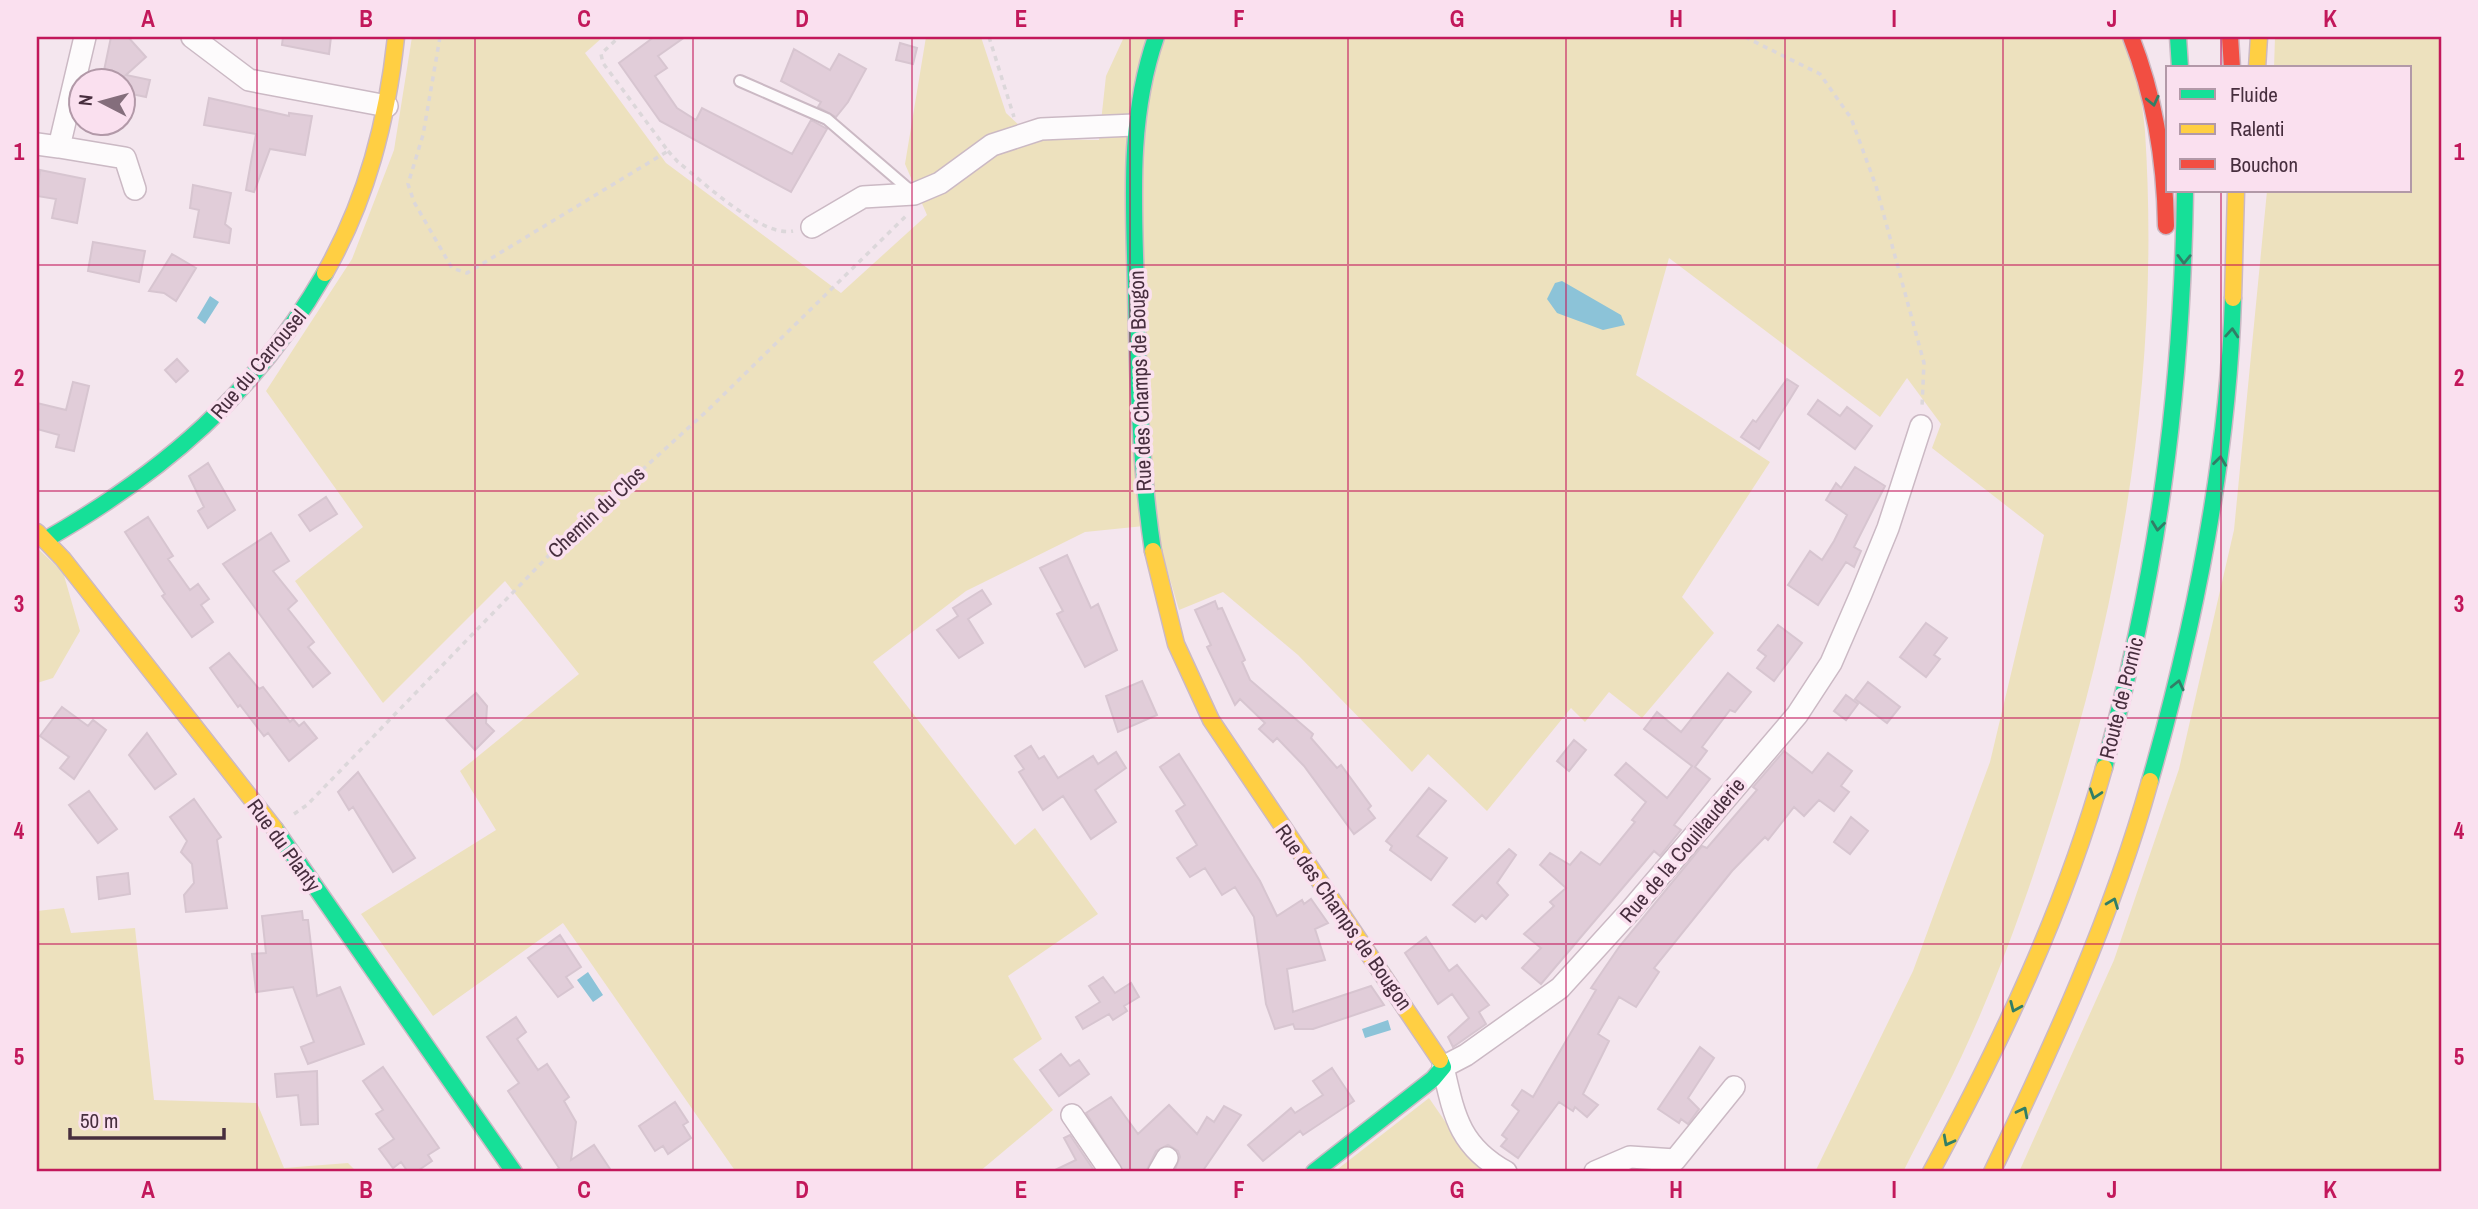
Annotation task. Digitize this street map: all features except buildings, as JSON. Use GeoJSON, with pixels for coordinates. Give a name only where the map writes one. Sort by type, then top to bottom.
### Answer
{"type":"FeatureCollection","features":[{"type":"Feature","properties":{"kind":"main road","name":"Rue du Carrousel"},"geometry":{"type":"LineString","coordinates":[[41,536],[103,507],[180,449],[226,405],[269,357],[306,307],[340,244],[366,180],[387,106],[396,37]]}},
{"type":"Feature","properties":{"kind":"main road","name":"Rue des Champs de Bougon"},"geometry":{"type":"LineString","coordinates":[[1156,37],[1141,77],[1134,125],[1141,485],[1154,559],[1176,644],[1194,686],[1242,769],[1433,1045],[1443,1067]]}},
{"type":"Feature","properties":{"kind":"main road"},"geometry":{"type":"LineString","coordinates":[[2131,37],[2152,95],[2162,142],[2166,241]]}},
{"type":"Feature","properties":{"kind":"main road"},"geometry":{"type":"LineString","coordinates":[[2178,37],[2180,66]]}},
{"type":"Feature","properties":{"kind":"main road"},"geometry":{"type":"LineString","coordinates":[[2230,37],[2232,66]]}},
{"type":"Feature","properties":{"kind":"main road"},"geometry":{"type":"LineString","coordinates":[[2257,66],[2259,37]]}},
{"type":"Feature","properties":{"kind":"main road","name":"Route de Pornic"},"geometry":{"type":"LineString","coordinates":[[1931,1172],[2001,1037],[2032,969],[2078,849],[2123,699],[2156,541],[2179,360],[2185,192]]}},
{"type":"Feature","properties":{"kind":"main road"},"geometry":{"type":"LineString","coordinates":[[1992,1172],[2044,1069],[2089,964],[2134,843],[2170,721],[2196,607],[2220,462],[2235,300],[2236,192]]}},
{"type":"Feature","properties":{"kind":"main road"},"geometry":{"type":"LineString","coordinates":[[2165,277],[2163,324],[2179,360]]}},
{"type":"Feature","properties":{"kind":"main road","name":"Rue du Planty"},"geometry":{"type":"LineString","coordinates":[[41,536],[63,559],[274,828],[514,1172]]}},
{"type":"Feature","properties":{"kind":"main road","name":"Rue de la Couillauderie"},"geometry":{"type":"LineString","coordinates":[[1314,1172],[1433,1079],[1443,1067]]}},
{"type":"Feature","properties":{"kind":"street"},"geometry":{"type":"LineString","coordinates":[[59,147],[85,37]]}},
{"type":"Feature","properties":{"kind":"street"},"geometry":{"type":"LineString","coordinates":[[192,37],[249,80],[387,106]]}},
{"type":"Feature","properties":{"kind":"street"},"geometry":{"type":"LineString","coordinates":[[812,227],[863,197],[914,194],[940,183],[992,145],[1041,129],[1134,125]]}},
{"type":"Feature","properties":{"kind":"street"},"geometry":{"type":"LineString","coordinates":[[37,144],[125,158],[135,189]]}},
{"type":"Feature","properties":{"kind":"street","name":"Rue de la Couillauderie"},"geometry":{"type":"LineString","coordinates":[[1443,1067],[1466,1055],[1560,988],[1630,911],[1797,715],[1831,663],[1861,594],[1888,528],[1921,426]]}},
{"type":"Feature","properties":{"kind":"street"},"geometry":{"type":"LineString","coordinates":[[1443,1067],[1456,1122],[1476,1150],[1506,1172]]}},
{"type":"Feature","properties":{"kind":"street"},"geometry":{"type":"LineString","coordinates":[[1595,1172],[1630,1157],[1675,1160],[1734,1087]]}},
{"type":"Feature","properties":{"kind":"street"},"geometry":{"type":"LineString","coordinates":[[1072,1115],[1111,1172]]}},
{"type":"Feature","properties":{"kind":"lane"},"geometry":{"type":"LineString","coordinates":[[740,81],[827,120],[914,194]]}},
{"type":"Feature","properties":{"kind":"path"},"geometry":{"type":"LineString","coordinates":[[440,37],[422,135],[408,184],[414,202],[452,268],[467,273],[668,151]]}},
{"type":"Feature","properties":{"kind":"path"},"geometry":{"type":"LineString","coordinates":[[619,37],[601,54],[603,63],[678,162],[765,228],[783,233],[812,227]]}},
{"type":"Feature","properties":{"kind":"path"},"geometry":{"type":"LineString","coordinates":[[989,37],[1020,136]]}},
{"type":"Feature","properties":{"kind":"path"},"geometry":{"type":"LineString","coordinates":[[1745,37],[1820,74],[1851,118],[1876,186],[1924,363],[1921,426]]}},
{"type":"Feature","properties":{"kind":"path","name":"Chemin du Clos"},"geometry":{"type":"LineString","coordinates":[[274,828],[307,805],[555,549],[708,410],[904,220],[914,194]]}},
{"type":"Feature","properties":{"kind":"shaded area"},"geometry":{"type":"Polygon","coordinates":[[[412,37],[603,37],[585,53],[666,163],[841,293],[927,215],[905,164],[926,37],[981,37],[1006,113],[1034,139],[1099,140],[1106,76],[1124,37],[2132,37],[2145,131],[2147,302],[2142,386],[2119,553],[2081,719],[2027,892],[2006,952],[1969,1040],[1903,1172],[1815,1172],[1913,971],[1990,762],[2044,535],[1932,448],[1941,424],[1907,378],[1880,417],[1669,258],[1636,375],[1770,462],[1682,597],[1714,633],[1642,718],[1609,692],[1585,722],[1571,708],[1487,811],[1428,754],[1412,772],[1298,655],[1223,592],[1179,610],[1154,525],[1085,532],[966,591],[873,662],[1015,845],[1035,828],[1098,914],[1008,976],[1042,1039],[1013,1059],[1053,1110],[979,1172],[736,1172],[563,923],[433,1016],[361,914],[496,830],[460,771],[579,674],[505,581],[383,703],[295,581],[363,527],[266,391],[352,259],[394,150],[412,37]]]}},
{"type":"Feature","properties":{"kind":"shaded area"},"geometry":{"type":"Polygon","coordinates":[[[2275,37],[2441,37],[2441,1172],[2019,1172],[2114,960],[2179,769],[2234,530],[2267,192],[2412,192],[2412,66],[2274,66],[2275,37]]]}},
{"type":"Feature","properties":{"kind":"shaded area"},"geometry":{"type":"Polygon","coordinates":[[[37,548],[63,572],[80,631],[53,678],[37,683],[37,548]]]}},
{"type":"Feature","properties":{"kind":"shaded area"},"geometry":{"type":"Polygon","coordinates":[[[64,908],[71,933],[135,928],[154,1100],[257,1103],[284,1168],[348,1163],[357,1172],[37,1172],[37,911],[64,908]]]}},
{"type":"Feature","properties":{"kind":"shaded area"},"geometry":{"type":"Polygon","coordinates":[[[1429,1098],[1473,1162],[1489,1172],[1334,1172],[1429,1098]]]}},
{"type":"Feature","properties":{"kind":"water"},"geometry":{"type":"Polygon","coordinates":[[[1562,281],[1621,315],[1625,325],[1603,330],[1557,313],[1547,299],[1555,283],[1562,281]]]}},
{"type":"Feature","properties":{"kind":"water"},"geometry":{"type":"Polygon","coordinates":[[[210,296],[219,302],[205,324],[197,318],[210,296]]]}},
{"type":"Feature","properties":{"kind":"water"},"geometry":{"type":"Polygon","coordinates":[[[588,972],[603,995],[593,1002],[577,980],[588,972]]]}},
{"type":"Feature","properties":{"kind":"water"},"geometry":{"type":"Polygon","coordinates":[[[1388,1020],[1391,1030],[1365,1038],[1362,1029],[1388,1020]]]}},
{"type":"Feature","properties":{"kind":"traffic: fast"},"geometry":{"type":"LineString","coordinates":[[1153,551],[1140,421],[1134,163],[1140,100],[1156,37]]}},
{"type":"Feature","properties":{"kind":"traffic: fast"},"geometry":{"type":"LineString","coordinates":[[2178,37],[2180,66]]}},
{"type":"Feature","properties":{"kind":"traffic: fast"},"geometry":{"type":"LineString","coordinates":[[2104,768],[2139,623],[2164,482],[2179,340],[2185,192]]}},
{"type":"Feature","properties":{"kind":"traffic: fast"},"geometry":{"type":"LineString","coordinates":[[45,540],[129,486],[204,426],[269,356],[325,273]]}},
{"type":"Feature","properties":{"kind":"traffic: fast"},"geometry":{"type":"LineString","coordinates":[[2150,781],[2181,662],[2206,542],[2224,421],[2233,298]]}},
{"type":"Feature","properties":{"kind":"traffic: fast"},"geometry":{"type":"LineString","coordinates":[[275,829],[514,1172]]}},
{"type":"Feature","properties":{"kind":"traffic: fast"},"geometry":{"type":"LineString","coordinates":[[1314,1172],[1433,1079],[1443,1067],[1440,1060]]}},
{"type":"Feature","properties":{"kind":"traffic: slow"},"geometry":{"type":"LineString","coordinates":[[325,273],[353,217],[373,159],[387,99],[396,37]]}},
{"type":"Feature","properties":{"kind":"traffic: slow"},"geometry":{"type":"LineString","coordinates":[[2257,66],[2259,37]]}},
{"type":"Feature","properties":{"kind":"traffic: slow"},"geometry":{"type":"LineString","coordinates":[[2233,298],[2236,192]]}},
{"type":"Feature","properties":{"kind":"traffic: slow"},"geometry":{"type":"LineString","coordinates":[[37,532],[63,559],[275,829]]}},
{"type":"Feature","properties":{"kind":"traffic: slow"},"geometry":{"type":"LineString","coordinates":[[1153,551],[1176,644],[1211,720],[1440,1060]]}},
{"type":"Feature","properties":{"kind":"traffic: slow"},"geometry":{"type":"LineString","coordinates":[[1931,1172],[2029,975],[2070,873],[2104,768]]}},
{"type":"Feature","properties":{"kind":"traffic: slow"},"geometry":{"type":"LineString","coordinates":[[1992,1172],[2080,980],[2118,882],[2150,781]]}},
{"type":"Feature","properties":{"kind":"traffic: jam"},"geometry":{"type":"LineString","coordinates":[[2131,37],[2157,130],[2166,226]]}},
{"type":"Feature","properties":{"kind":"traffic: jam"},"geometry":{"type":"LineString","coordinates":[[2230,37],[2232,66]]}}]}
